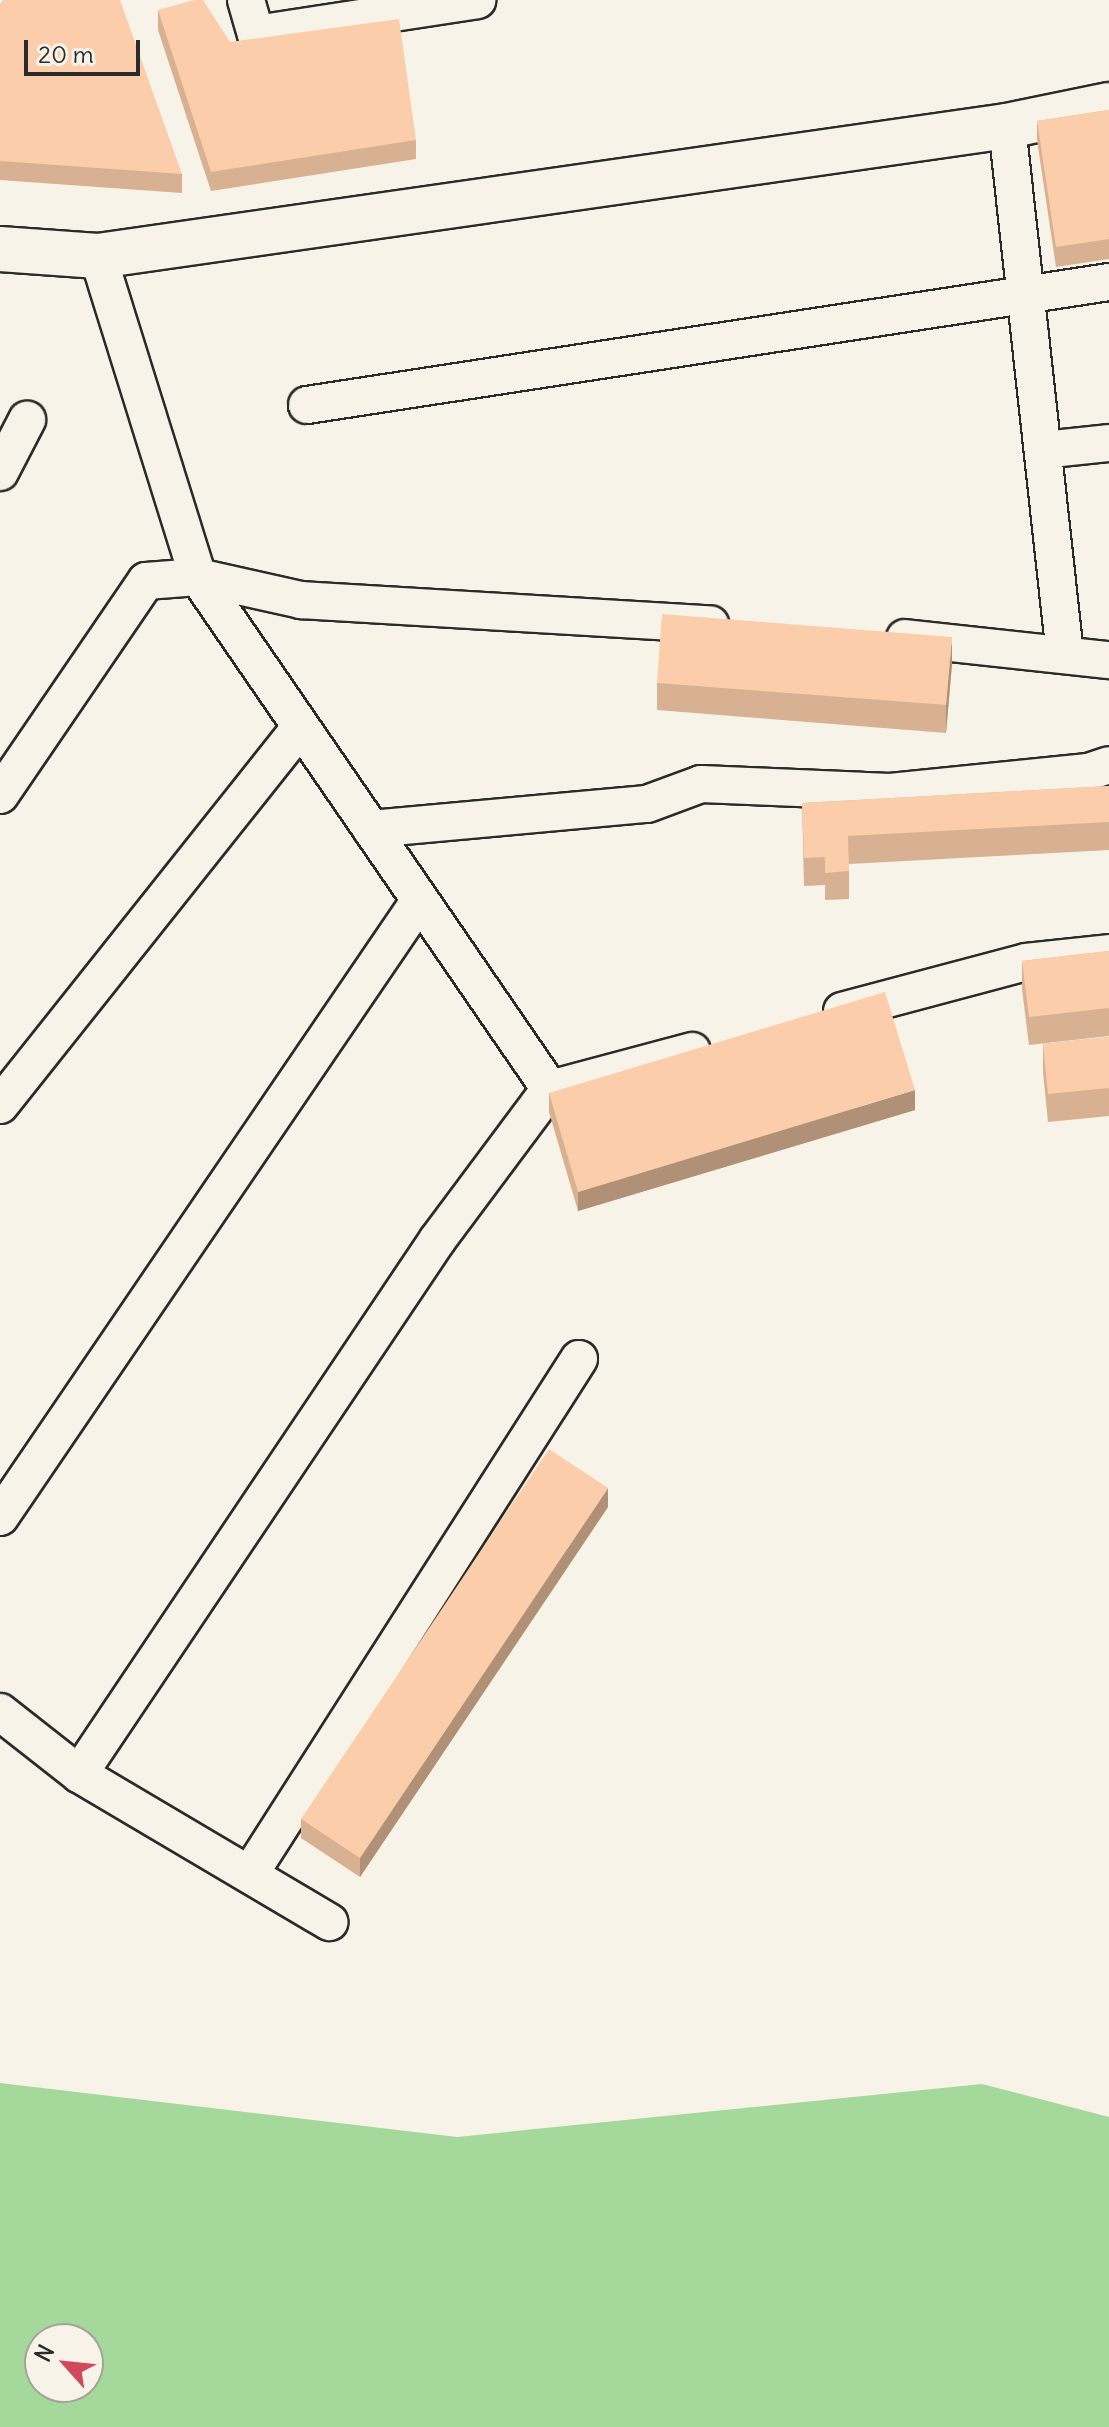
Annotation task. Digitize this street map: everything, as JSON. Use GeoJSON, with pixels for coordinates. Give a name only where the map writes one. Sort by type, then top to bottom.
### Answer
{"type":"FeatureCollection","features":[{"type":"Feature","properties":{"kind":"street"},"geometry":{"type":"LineString","coordinates":[[246,0],[256,34],[477,0]]}},
{"type":"Feature","properties":{"kind":"street"},"geometry":{"type":"LineString","coordinates":[[0,249],[98,256],[1007,126],[1109,105]]}},
{"type":"Feature","properties":{"kind":"street"},"geometry":{"type":"LineString","coordinates":[[1007,126],[1065,655]]}},
{"type":"Feature","properties":{"kind":"street"},"geometry":{"type":"LineString","coordinates":[[98,256],[198,577],[550,1089]]}},
{"type":"Feature","properties":{"kind":"street"},"geometry":{"type":"LineString","coordinates":[[307,405],[1026,298],[1109,282]]}},
{"type":"Feature","properties":{"kind":"street"},"geometry":{"type":"LineString","coordinates":[[0,472],[27,420]]}},
{"type":"Feature","properties":{"kind":"street"},"geometry":{"type":"LineString","coordinates":[[1043,450],[1109,443]]}},
{"type":"Feature","properties":{"kind":"street"},"geometry":{"type":"LineString","coordinates":[[0,795],[146,581],[198,577],[301,600],[751,626]]}},
{"type":"Feature","properties":{"kind":"street"},"geometry":{"type":"LineString","coordinates":[[877,635],[1109,660]]}},
{"type":"Feature","properties":{"kind":"street"},"geometry":{"type":"LineString","coordinates":[[0,1105],[301,727]]}},
{"type":"Feature","properties":{"kind":"street"},"geometry":{"type":"LineString","coordinates":[[371,829],[647,804],[701,784],[890,792],[1088,772],[1109,765]]}},
{"type":"Feature","properties":{"kind":"street"},"geometry":{"type":"LineString","coordinates":[[0,1517],[420,900]]}},
{"type":"Feature","properties":{"kind":"street"},"geometry":{"type":"LineString","coordinates":[[803,1022],[1026,962],[1109,953]]}},
{"type":"Feature","properties":{"kind":"street"},"geometry":{"type":"LineString","coordinates":[[79,1774],[438,1239],[550,1089],[729,1041]]}},
{"type":"Feature","properties":{"kind":"street"},"geometry":{"type":"LineString","coordinates":[[251,1872],[579,1359]]}},
{"type":"Feature","properties":{"kind":"street"},"geometry":{"type":"LineString","coordinates":[[0,1712],[79,1774],[251,1872],[329,1922]]}},
{"type":"Feature","properties":{"kind":"green space"},"geometry":{"type":"Polygon","coordinates":[[[0,2083],[457,2137],[982,2084],[1109,2117],[1109,2427],[0,2427],[0,2083]]]}},
{"type":"Feature","properties":{"kind":"building"},"geometry":{"type":"Polygon","coordinates":[[[3,0],[120,0],[182,174],[0,161],[0,4],[3,0]]]}},
{"type":"Feature","properties":{"kind":"building"},"geometry":{"type":"Polygon","coordinates":[[[203,0],[230,42],[399,19],[416,140],[211,172],[158,10],[203,0]]]}},
{"type":"Feature","properties":{"kind":"building"},"geometry":{"type":"Polygon","coordinates":[[[1109,110],[1109,239],[1056,247],[1037,121],[1109,110]]]}},
{"type":"Feature","properties":{"kind":"building"},"geometry":{"type":"Polygon","coordinates":[[[662,614],[952,637],[946,705],[657,683],[662,614]]]}},
{"type":"Feature","properties":{"kind":"building"},"geometry":{"type":"Polygon","coordinates":[[[1109,786],[1109,822],[848,836],[849,871],[825,873],[825,857],[804,858],[802,803],[1109,786]]]}},
{"type":"Feature","properties":{"kind":"building"},"geometry":{"type":"Polygon","coordinates":[[[1109,951],[1109,1008],[1029,1017],[1022,961],[1109,951]]]}},
{"type":"Feature","properties":{"kind":"building"},"geometry":{"type":"Polygon","coordinates":[[[885,992],[915,1090],[578,1192],[549,1093],[885,992]]]}},
{"type":"Feature","properties":{"kind":"building"},"geometry":{"type":"Polygon","coordinates":[[[1109,1037],[1109,1088],[1048,1094],[1043,1044],[1109,1037]]]}},
{"type":"Feature","properties":{"kind":"building"},"geometry":{"type":"Polygon","coordinates":[[[549,1449],[608,1488],[360,1858],[301,1819],[549,1449]]]}}]}
